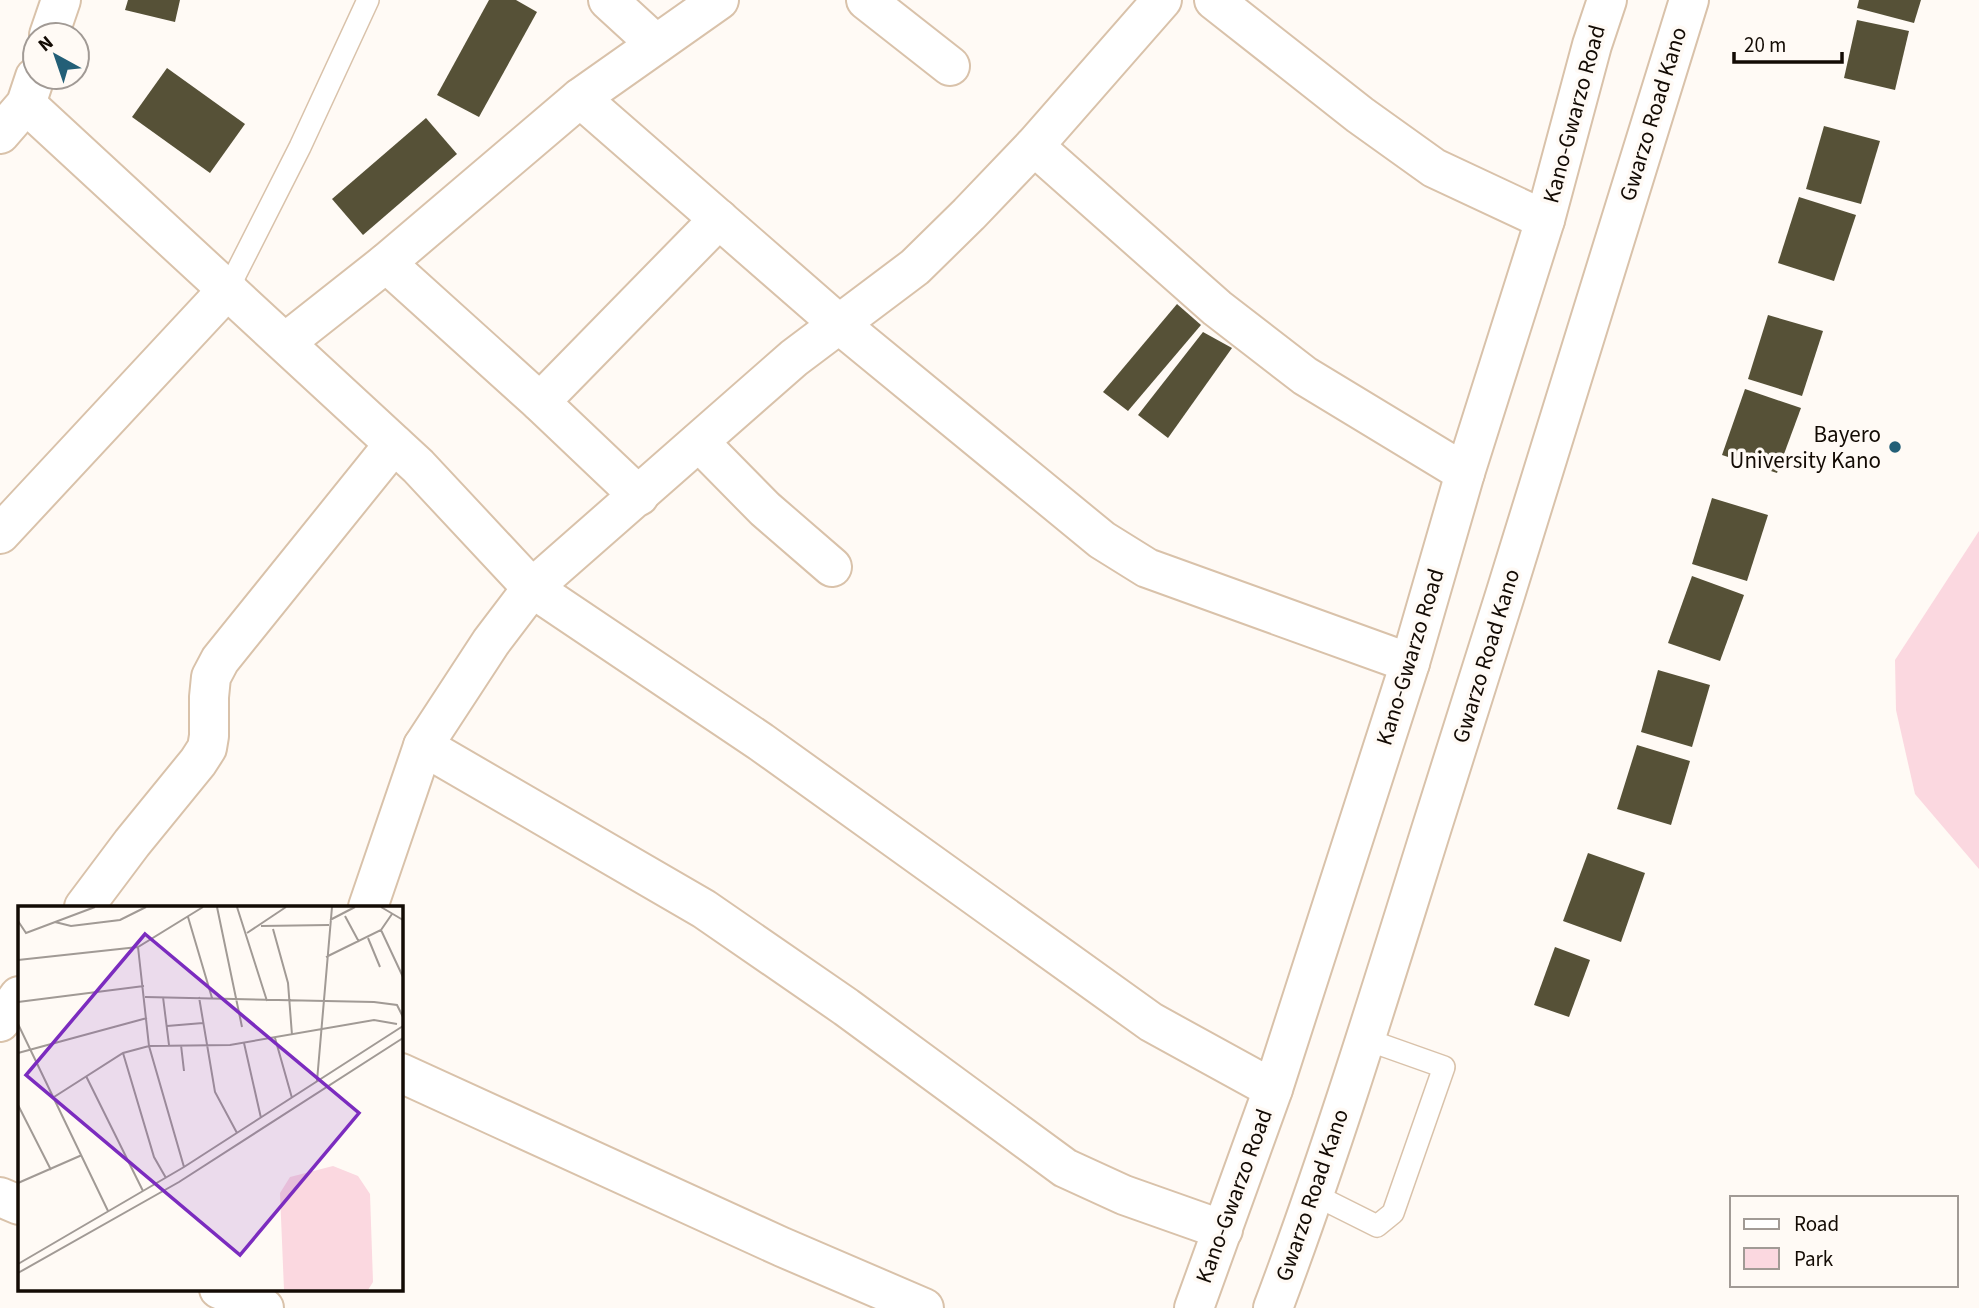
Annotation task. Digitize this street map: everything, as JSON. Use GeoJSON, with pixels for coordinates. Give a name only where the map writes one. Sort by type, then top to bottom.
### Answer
{"type":"FeatureCollection","features":[{"type":"Feature","properties":{"kind":"street"},"geometry":{"type":"LineString","coordinates":[[54,21],[61,0]]}},
{"type":"Feature","properties":{"kind":"street"},"geometry":{"type":"LineString","coordinates":[[608,0],[656,44]]}},
{"type":"Feature","properties":{"kind":"street"},"geometry":{"type":"LineString","coordinates":[[286,342],[386,263],[580,98],[719,0]]}},
{"type":"Feature","properties":{"kind":"street"},"geometry":{"type":"LineString","coordinates":[[866,0],[950,66]]}},
{"type":"Feature","properties":{"kind":"street"},"geometry":{"type":"LineString","coordinates":[[368,906],[423,746],[491,642],[532,588],[794,358],[915,267],[1034,146],[1162,0]]}},
{"type":"Feature","properties":{"kind":"street"},"geometry":{"type":"LineString","coordinates":[[1214,0],[1360,115],[1434,168],[1545,220]]}},
{"type":"Feature","properties":{"kind":"street","name":"Gwarzo Road Kano"},"geometry":{"type":"LineString","coordinates":[[1273,1308],[1315,1195],[1477,687],[1689,0]]}},
{"type":"Feature","properties":{"kind":"street","name":"Kano-Gwarzo Road"},"geometry":{"type":"LineString","coordinates":[[1194,1308],[1273,1089],[1409,663],[1465,473],[1545,220],[1597,6]]}},
{"type":"Feature","properties":{"kind":"street"},"geometry":{"type":"LineString","coordinates":[[0,134],[30,91]]}},
{"type":"Feature","properties":{"kind":"street"},"geometry":{"type":"LineString","coordinates":[[32,91],[228,289],[418,466],[532,588],[761,742],[1151,1023],[1273,1089]]}},
{"type":"Feature","properties":{"kind":"street"},"geometry":{"type":"LineString","coordinates":[[580,98],[839,324],[1102,540],[1147,568],[1409,663]]}},
{"type":"Feature","properties":{"kind":"street"},"geometry":{"type":"LineString","coordinates":[[1034,146],[1217,308],[1305,376],[1465,473]]}},
{"type":"Feature","properties":{"kind":"street"},"geometry":{"type":"LineString","coordinates":[[540,402],[719,219]]}},
{"type":"Feature","properties":{"kind":"street"},"geometry":{"type":"LineString","coordinates":[[386,263],[639,496]]}},
{"type":"Feature","properties":{"kind":"street"},"geometry":{"type":"LineString","coordinates":[[0,534],[228,289]]}},
{"type":"Feature","properties":{"kind":"street"},"geometry":{"type":"LineString","coordinates":[[699,442],[765,509],[832,567]]}},
{"type":"Feature","properties":{"kind":"street"},"geometry":{"type":"LineString","coordinates":[[86,906],[207,748],[211,677],[220,660],[394,444]]}},
{"type":"Feature","properties":{"kind":"street"},"geometry":{"type":"LineString","coordinates":[[423,746],[704,909],[846,1007],[1065,1168],[1124,1195],[1223,1230]]}},
{"type":"Feature","properties":{"kind":"street"},"geometry":{"type":"LineString","coordinates":[[0,1022],[18,997]]}},
{"type":"Feature","properties":{"kind":"street"},"geometry":{"type":"LineString","coordinates":[[402,1073],[782,1247],[924,1308]]}},
{"type":"Feature","properties":{"kind":"street"},"geometry":{"type":"LineString","coordinates":[[0,1197],[18,1205]]}},
{"type":"Feature","properties":{"kind":"lane"},"geometry":{"type":"LineString","coordinates":[[228,289],[300,148],[368,0]]}},
{"type":"Feature","properties":{"kind":"lane"},"geometry":{"type":"LineString","coordinates":[[1315,1195],[1377,1226],[1393,1213],[1444,1067],[1365,1039]]}},
{"type":"Feature","properties":{"kind":"green space"},"geometry":{"type":"Polygon","coordinates":[[[1979,531],[1979,869],[1915,794],[1896,710],[1895,660],[1979,531]]]}},
{"type":"Feature","properties":{"kind":"building"},"geometry":{"type":"Polygon","coordinates":[[[128,0],[180,0],[175,22],[125,10],[128,0]]]}},
{"type":"Feature","properties":{"kind":"building"},"geometry":{"type":"Polygon","coordinates":[[[489,0],[516,0],[537,12],[479,117],[437,95],[489,0]]]}},
{"type":"Feature","properties":{"kind":"building"},"geometry":{"type":"Polygon","coordinates":[[[1859,0],[1921,0],[1914,23],[1857,8],[1859,0]]]}},
{"type":"Feature","properties":{"kind":"building"},"geometry":{"type":"Polygon","coordinates":[[[1857,20],[1909,31],[1895,90],[1844,78],[1857,20]]]}},
{"type":"Feature","properties":{"kind":"building"},"geometry":{"type":"Polygon","coordinates":[[[167,68],[245,124],[210,173],[132,117],[167,68]]]}},
{"type":"Feature","properties":{"kind":"building"},"geometry":{"type":"Polygon","coordinates":[[[426,118],[457,154],[363,235],[332,199],[426,118]]]}},
{"type":"Feature","properties":{"kind":"building"},"geometry":{"type":"Polygon","coordinates":[[[1824,126],[1880,141],[1861,204],[1806,189],[1824,126]]]}},
{"type":"Feature","properties":{"kind":"building"},"geometry":{"type":"Polygon","coordinates":[[[1799,197],[1856,215],[1834,281],[1778,263],[1799,197]]]}},
{"type":"Feature","properties":{"kind":"building"},"geometry":{"type":"Polygon","coordinates":[[[1177,304],[1201,325],[1128,411],[1103,392],[1177,304]]]}},
{"type":"Feature","properties":{"kind":"building"},"geometry":{"type":"Polygon","coordinates":[[[1768,315],[1823,331],[1802,396],[1748,379],[1768,315]]]}},
{"type":"Feature","properties":{"kind":"building"},"geometry":{"type":"Polygon","coordinates":[[[1203,332],[1232,348],[1168,438],[1138,415],[1203,332]]]}},
{"type":"Feature","properties":{"kind":"building"},"geometry":{"type":"Polygon","coordinates":[[[1745,389],[1801,408],[1777,473],[1722,455],[1745,389]]]}},
{"type":"Feature","properties":{"kind":"building"},"geometry":{"type":"Polygon","coordinates":[[[1712,498],[1768,515],[1747,581],[1692,564],[1712,498]]]}},
{"type":"Feature","properties":{"kind":"building"},"geometry":{"type":"Polygon","coordinates":[[[1692,576],[1744,595],[1720,661],[1668,643],[1692,576]]]}},
{"type":"Feature","properties":{"kind":"building"},"geometry":{"type":"Polygon","coordinates":[[[1658,670],[1710,685],[1692,747],[1641,732],[1658,670]]]}},
{"type":"Feature","properties":{"kind":"building"},"geometry":{"type":"Polygon","coordinates":[[[1637,745],[1690,761],[1671,825],[1617,809],[1637,745]]]}},
{"type":"Feature","properties":{"kind":"building"},"geometry":{"type":"Polygon","coordinates":[[[1588,853],[1645,873],[1621,942],[1563,921],[1588,853]]]}},
{"type":"Feature","properties":{"kind":"building"},"geometry":{"type":"Polygon","coordinates":[[[1555,947],[1590,960],[1569,1017],[1534,1005],[1555,947]]]}},
{"type":"Feature","properties":{"kind":"place","name":"Bayero University Kano"},"geometry":{"type":"Point","coordinates":[1895,447]}}]}
